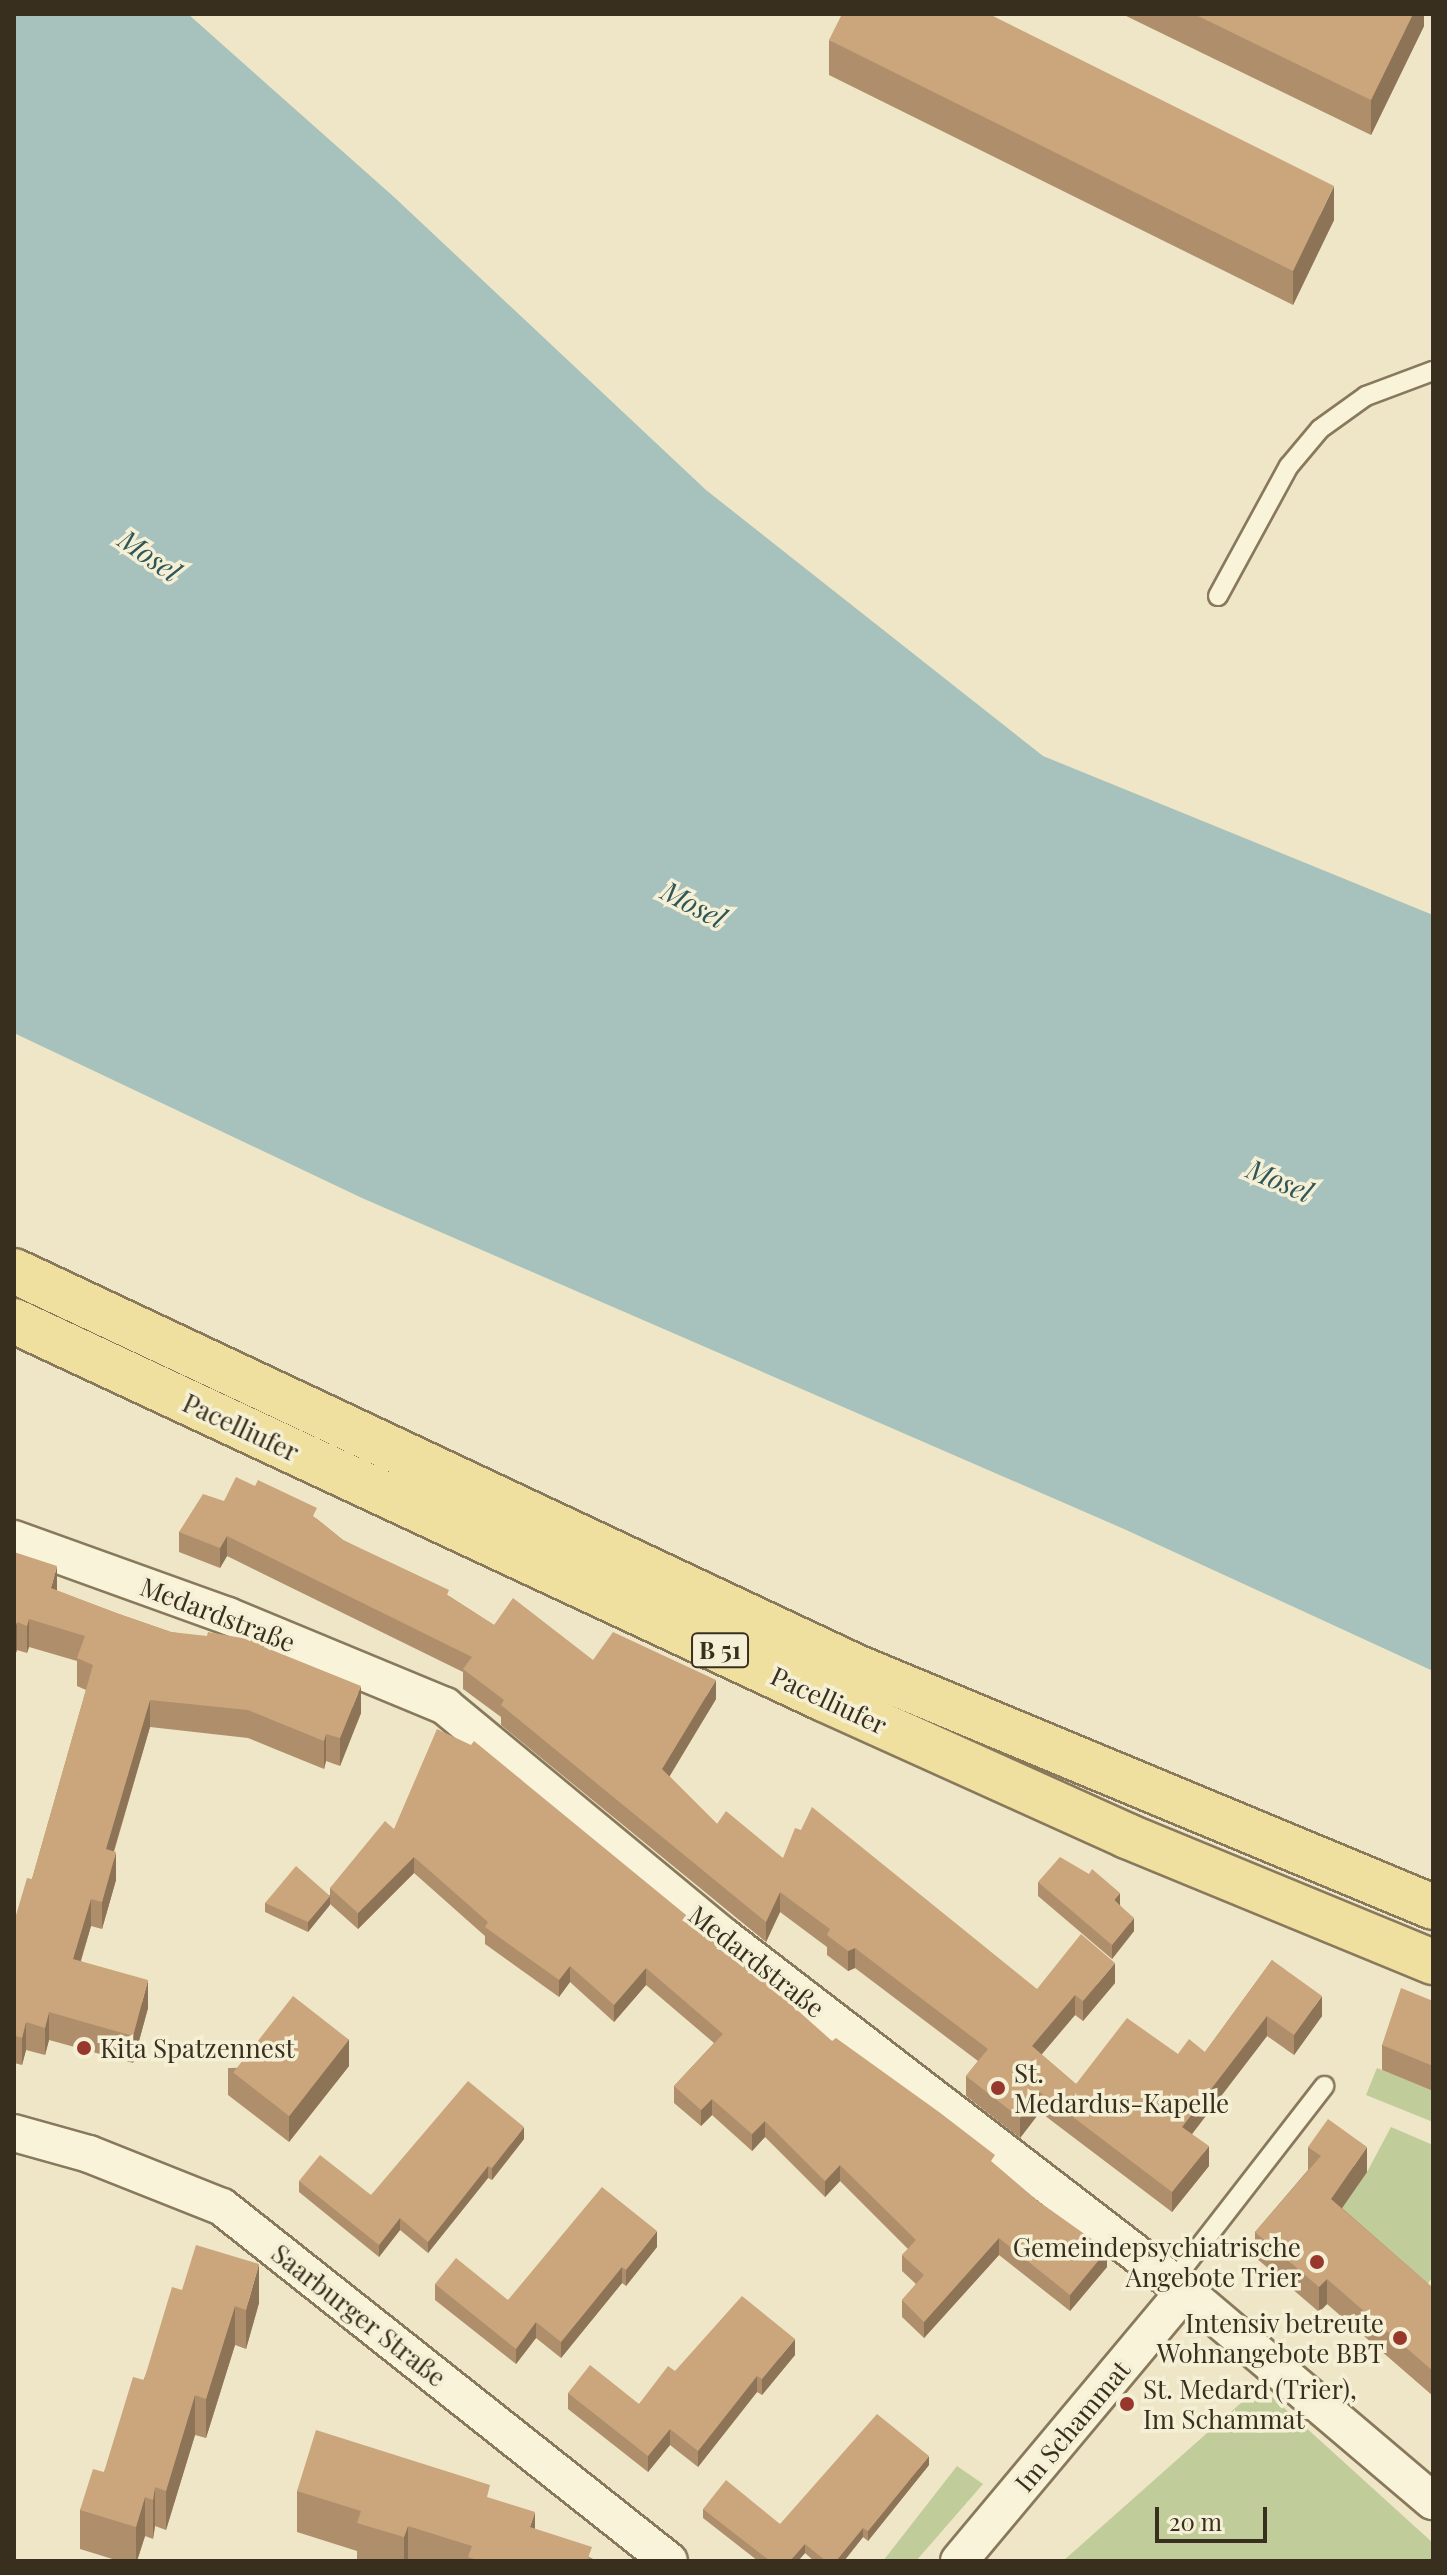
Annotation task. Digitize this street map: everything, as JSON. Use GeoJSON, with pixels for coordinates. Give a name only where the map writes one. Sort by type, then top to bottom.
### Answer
{"type":"FeatureCollection","features":[{"type":"Feature","properties":{"kind":"main road","name":"Pacelliufer"},"geometry":{"type":"LineString","coordinates":[[14,1271],[856,1667],[1433,1907]]}},
{"type":"Feature","properties":{"kind":"main road","name":"Pacelliufer"},"geometry":{"type":"LineString","coordinates":[[14,1321],[1127,1836],[1433,1962]]}},
{"type":"Feature","properties":{"kind":"street","name":"Medardstraße"},"geometry":{"type":"LineString","coordinates":[[14,1539],[228,1616],[445,1706],[723,1936],[1179,2286],[1433,2501]]}},
{"type":"Feature","properties":{"kind":"street","name":"Saarburger Straße"},"geometry":{"type":"LineString","coordinates":[[14,2133],[89,2154],[222,2207],[669,2561]]}},
{"type":"Feature","properties":{"kind":"street","name":"Im Schammat"},"geometry":{"type":"LineString","coordinates":[[959,2561],[1179,2286]]}},
{"type":"Feature","properties":{"kind":"lane"},"geometry":{"type":"LineString","coordinates":[[1218,596],[1289,466],[1320,429],[1366,396],[1433,371]]}},
{"type":"Feature","properties":{"kind":"lane"},"geometry":{"type":"LineString","coordinates":[[1179,2286],[1324,2086]]}},
{"type":"Feature","properties":{"kind":"green space"},"geometry":{"type":"Polygon","coordinates":[[[1377,2068],[1433,2091],[1433,2122],[1366,2095],[1377,2068]]]}},
{"type":"Feature","properties":{"kind":"green space"},"geometry":{"type":"Polygon","coordinates":[[[1391,2127],[1433,2145],[1433,2276],[1417,2300],[1329,2222],[1367,2172],[1391,2127]]]}},
{"type":"Feature","properties":{"kind":"green space"},"geometry":{"type":"Polygon","coordinates":[[[1260,2386],[1433,2543],[1433,2561],[1063,2561],[1260,2386]]]}},
{"type":"Feature","properties":{"kind":"green space"},"geometry":{"type":"Polygon","coordinates":[[[957,2466],[983,2484],[916,2561],[883,2561],[957,2466]]]}},
{"type":"Feature","properties":{"kind":"water","name":"Mosel"},"geometry":{"type":"Polygon","coordinates":[[[14,14],[188,14],[394,197],[706,490],[1043,756],[1433,915],[1433,1671],[1124,1529],[362,1198],[14,1033],[14,14]]]}},
{"type":"Feature","properties":{"kind":"building"},"geometry":{"type":"Polygon","coordinates":[[[842,14],[989,14],[1334,186],[1293,271],[829,40],[842,14]]]}},
{"type":"Feature","properties":{"kind":"building"},"geometry":{"type":"Polygon","coordinates":[[[1194,14],[1413,14],[1371,100],[1194,14]]]}},
{"type":"Feature","properties":{"kind":"building"},"geometry":{"type":"Polygon","coordinates":[[[236,1477],[255,1486],[258,1480],[317,1508],[313,1516],[343,1540],[449,1590],[447,1595],[494,1625],[513,1598],[593,1660],[613,1632],[716,1680],[662,1769],[717,1824],[726,1811],[783,1858],[795,1828],[801,1830],[812,1807],[1037,1989],[1081,1934],[1115,1963],[1083,2001],[1075,1995],[1032,2046],[1076,2084],[1127,2018],[1178,2054],[1189,2039],[1205,2052],[1272,1960],[1322,1996],[1294,2035],[1267,2016],[1182,2127],[1209,2146],[1172,2192],[1040,2092],[1020,2118],[966,2076],[988,2049],[855,1948],[848,1951],[827,1935],[830,1929],[780,1892],[766,1922],[501,1705],[504,1700],[463,1669],[472,1657],[227,1536],[220,1548],[179,1532],[203,1494],[224,1501],[236,1477]]]}},
{"type":"Feature","properties":{"kind":"building"},"geometry":{"type":"Polygon","coordinates":[[[14,1552],[57,1566],[51,1588],[171,1632],[207,1636],[208,1632],[265,1642],[264,1647],[361,1686],[340,1738],[326,1734],[324,1741],[248,1710],[150,1700],[106,1849],[116,1852],[102,1902],[91,1899],[73,1959],[148,1980],[133,2036],[49,2012],[45,2028],[26,2022],[22,2038],[14,2035],[14,1922],[27,1878],[32,1879],[93,1665],[77,1658],[85,1636],[29,1619],[27,1626],[17,1622],[14,1631],[14,1552]]]}},
{"type":"Feature","properties":{"kind":"building"},"geometry":{"type":"Polygon","coordinates":[[[437,1729],[471,1745],[474,1741],[747,1965],[832,2041],[836,2038],[939,2112],[995,2155],[991,2161],[1038,2201],[1107,2250],[1070,2295],[999,2238],[924,2322],[902,2300],[924,2275],[902,2255],[916,2240],[840,2165],[825,2181],[765,2121],[752,2134],[712,2099],[701,2110],[674,2086],[723,2034],[646,1968],[614,2005],[570,1966],[559,1980],[485,1927],[488,1922],[414,1857],[358,1913],[330,1888],[385,1821],[394,1829],[437,1729]]]}},
{"type":"Feature","properties":{"kind":"building"},"geometry":{"type":"Polygon","coordinates":[[[1060,1857],[1089,1874],[1092,1869],[1120,1893],[1114,1900],[1134,1918],[1112,1945],[1038,1882],[1060,1857]]]}},
{"type":"Feature","properties":{"kind":"building"},"geometry":{"type":"Polygon","coordinates":[[[296,1866],[330,1896],[308,1922],[265,1903],[296,1866]]]}},
{"type":"Feature","properties":{"kind":"building"},"geometry":{"type":"Polygon","coordinates":[[[1401,1988],[1433,2001],[1433,2066],[1382,2045],[1401,1988]]]}},
{"type":"Feature","properties":{"kind":"building"},"geometry":{"type":"Polygon","coordinates":[[[293,1996],[349,2040],[289,2116],[233,2072],[293,1996]]]}},
{"type":"Feature","properties":{"kind":"building"},"geometry":{"type":"Polygon","coordinates":[[[468,2081],[524,2127],[492,2168],[488,2166],[428,2242],[400,2218],[379,2245],[299,2181],[320,2155],[371,2195],[468,2081]]]}},
{"type":"Feature","properties":{"kind":"building"},"geometry":{"type":"Polygon","coordinates":[[[1328,2119],[1367,2147],[1331,2199],[1433,2288],[1433,2371],[1327,2279],[1319,2287],[1255,2232],[1321,2156],[1308,2147],[1328,2119]]]}},
{"type":"Feature","properties":{"kind":"building"},"geometry":{"type":"Polygon","coordinates":[[[602,2187],[657,2231],[626,2270],[622,2267],[561,2342],[536,2322],[516,2349],[435,2284],[456,2258],[508,2300],[602,2187]]]}},
{"type":"Feature","properties":{"kind":"building"},"geometry":{"type":"Polygon","coordinates":[[[196,2245],[259,2264],[246,2310],[235,2306],[206,2399],[195,2395],[166,2491],[155,2487],[153,2500],[145,2497],[136,2527],[80,2510],[93,2469],[104,2472],[133,2377],[144,2380],[172,2287],[182,2290],[196,2245]]]}},
{"type":"Feature","properties":{"kind":"building"},"geometry":{"type":"Polygon","coordinates":[[[742,2296],[795,2339],[762,2379],[757,2376],[698,2451],[670,2429],[648,2456],[568,2393],[590,2365],[639,2404],[668,2366],[675,2371],[742,2296]]]}},
{"type":"Feature","properties":{"kind":"building"},"geometry":{"type":"Polygon","coordinates":[[[877,2414],[929,2456],[868,2531],[863,2528],[836,2561],[826,2561],[805,2544],[790,2561],[770,2561],[703,2509],[726,2480],[780,2524],[877,2414]]]}},
{"type":"Feature","properties":{"kind":"building"},"geometry":{"type":"Polygon","coordinates":[[[316,2430],[490,2485],[487,2497],[535,2512],[530,2527],[592,2547],[588,2558],[597,2561],[480,2561],[468,2557],[472,2546],[408,2526],[404,2537],[357,2523],[361,2511],[297,2491],[316,2430]]]}},
{"type":"Feature","properties":{"kind":"place","name":"Kita Spatzennest"},"geometry":{"type":"Point","coordinates":[84,2048]}},
{"type":"Feature","properties":{"kind":"place","name":"St. Medardus-Kapelle"},"geometry":{"type":"Point","coordinates":[998,2088]}},
{"type":"Feature","properties":{"kind":"place","name":"Gemeindepsychiatrische Angebote Trier"},"geometry":{"type":"Point","coordinates":[1317,2262]}},
{"type":"Feature","properties":{"kind":"place","name":"Intensiv betreute Wohnangebote BBT"},"geometry":{"type":"Point","coordinates":[1400,2338]}},
{"type":"Feature","properties":{"kind":"place","name":"St. Medard (Trier), Im Schammat"},"geometry":{"type":"Point","coordinates":[1127,2404]}}]}
